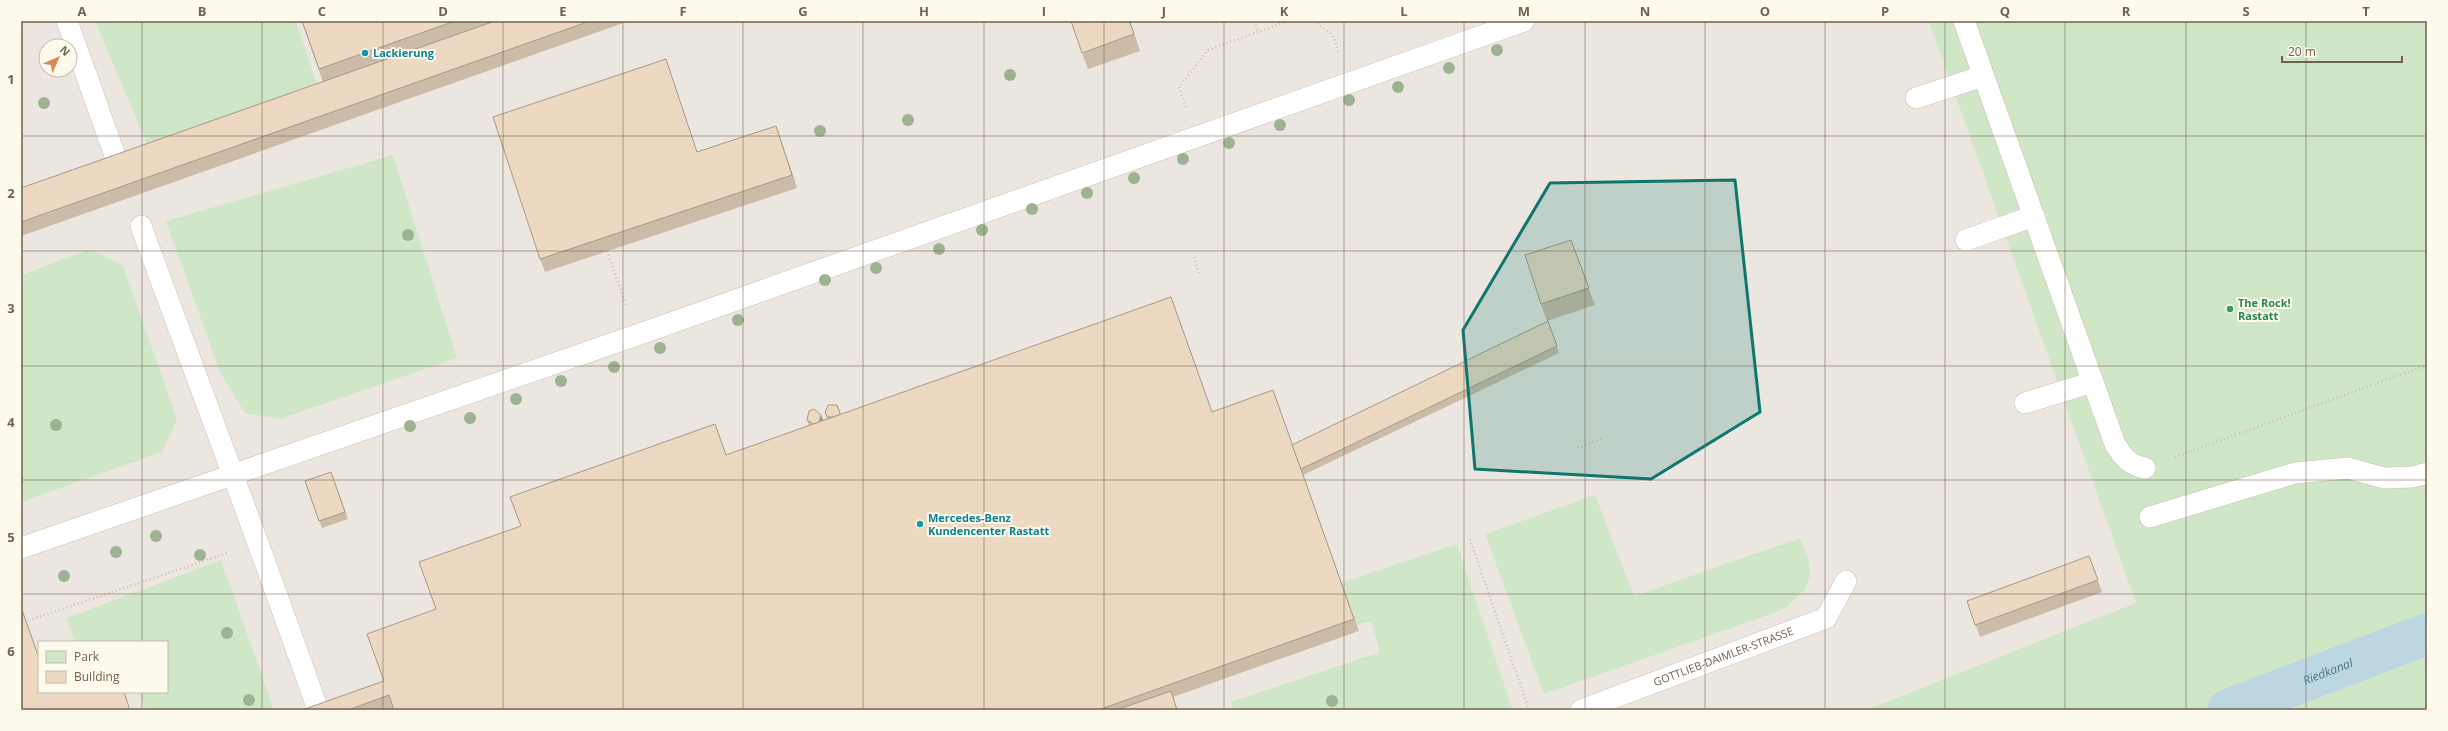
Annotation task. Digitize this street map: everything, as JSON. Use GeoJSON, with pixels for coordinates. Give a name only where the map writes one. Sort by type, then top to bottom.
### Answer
{"type":"FeatureCollection","features":[{"type":"Feature","properties":{"kind":"lane"},"geometry":{"type":"LineString","coordinates":[[67,21],[129,193]]}},
{"type":"Feature","properties":{"kind":"lane"},"geometry":{"type":"LineString","coordinates":[[21,548],[637,335],[1195,136],[1524,21]]}},
{"type":"Feature","properties":{"kind":"lane"},"geometry":{"type":"LineString","coordinates":[[1964,21],[2115,444],[2123,457],[2132,465],[2145,468]]}},
{"type":"Feature","properties":{"kind":"lane"},"geometry":{"type":"LineString","coordinates":[[1916,98],[1983,76]]}},
{"type":"Feature","properties":{"kind":"lane"},"geometry":{"type":"LineString","coordinates":[[1966,240],[2034,216]]}},
{"type":"Feature","properties":{"kind":"lane"},"geometry":{"type":"LineString","coordinates":[[141,226],[318,710]]}},
{"type":"Feature","properties":{"kind":"lane"},"geometry":{"type":"LineString","coordinates":[[2025,403],[2093,382]]}},
{"type":"Feature","properties":{"kind":"lane"},"geometry":{"type":"LineString","coordinates":[[2150,517],[2295,473],[2348,468],[2384,478],[2413,477],[2427,473]]}},
{"type":"Feature","properties":{"kind":"lane","name":"GOTTLIEB-DAIMLER-STRASSE"},"geometry":{"type":"LineString","coordinates":[[1581,710],[1826,618],[1846,581]]}},
{"type":"Feature","properties":{"kind":"path"},"geometry":{"type":"LineString","coordinates":[[1254,21],[1258,31]]}},
{"type":"Feature","properties":{"kind":"path"},"geometry":{"type":"LineString","coordinates":[[1195,136],[1179,87],[1208,50],[1288,21]]}},
{"type":"Feature","properties":{"kind":"path"},"geometry":{"type":"LineString","coordinates":[[1314,21],[1332,34],[1350,82]]}},
{"type":"Feature","properties":{"kind":"path"},"geometry":{"type":"LineString","coordinates":[[607,251],[637,335]]}},
{"type":"Feature","properties":{"kind":"path"},"geometry":{"type":"LineString","coordinates":[[1194,257],[1199,273]]}},
{"type":"Feature","properties":{"kind":"path"},"geometry":{"type":"LineString","coordinates":[[2145,468],[2427,365]]}},
{"type":"Feature","properties":{"kind":"path"},"geometry":{"type":"LineString","coordinates":[[1578,448],[1603,438]]}},
{"type":"Feature","properties":{"kind":"path"},"geometry":{"type":"LineString","coordinates":[[1470,540],[1529,710]]}},
{"type":"Feature","properties":{"kind":"path"},"geometry":{"type":"LineString","coordinates":[[21,623],[257,542]]}},
{"type":"Feature","properties":{"kind":"highlighted area"},"geometry":{"type":"Polygon","coordinates":[[[1735,180],[1760,412],[1651,479],[1475,469],[1463,330],[1550,183],[1735,180]]]}},
{"type":"Feature","properties":{"kind":"shaded area"},"geometry":{"type":"Polygon","coordinates":[[[21,21],[2427,21],[2136,604],[1864,710],[21,710],[21,21]]]}},
{"type":"Feature","properties":{"kind":"green space"},"geometry":{"type":"Polygon","coordinates":[[[95,21],[296,21],[318,87],[149,149],[95,21]]]}},
{"type":"Feature","properties":{"kind":"green space","name":"The Rock! Rastatt"},"geometry":{"type":"Polygon","coordinates":[[[1929,21],[2427,21],[2427,710],[1865,710],[2136,603],[1929,21]]]}},
{"type":"Feature","properties":{"kind":"green space"},"geometry":{"type":"Polygon","coordinates":[[[393,155],[457,358],[280,419],[245,413],[220,372],[166,221],[393,155]]]}},
{"type":"Feature","properties":{"kind":"green space"},"geometry":{"type":"Polygon","coordinates":[[[91,249],[123,266],[177,419],[162,452],[21,502],[21,275],[91,249]]]}},
{"type":"Feature","properties":{"kind":"green space"},"geometry":{"type":"Polygon","coordinates":[[[1595,495],[1634,596],[1800,538],[1809,561],[1810,570],[1806,586],[1793,601],[1782,610],[1544,694],[1485,534],[1595,495]]]}},
{"type":"Feature","properties":{"kind":"green space"},"geometry":{"type":"Polygon","coordinates":[[[1457,544],[1512,708],[1505,710],[1234,710],[1231,702],[1380,652],[1371,621],[1357,625],[1341,583],[1457,544]]]}},
{"type":"Feature","properties":{"kind":"green space"},"geometry":{"type":"Polygon","coordinates":[[[221,560],[274,710],[146,710],[138,693],[168,693],[168,641],[75,641],[67,618],[221,560]]]}},
{"type":"Feature","properties":{"kind":"building"},"geometry":{"type":"Polygon","coordinates":[[[302,21],[455,21],[319,69],[302,21]]]}},
{"type":"Feature","properties":{"kind":"building"},"geometry":{"type":"Polygon","coordinates":[[[495,21],[590,21],[21,222],[21,188],[495,21]]]}},
{"type":"Feature","properties":{"kind":"building"},"geometry":{"type":"Polygon","coordinates":[[[1071,21],[1129,21],[1134,34],[1082,53],[1071,21]]]}},
{"type":"Feature","properties":{"kind":"building"},"geometry":{"type":"Polygon","coordinates":[[[666,59],[697,152],[776,126],[792,175],[540,259],[493,117],[666,59]]]}},
{"type":"Feature","properties":{"kind":"building"},"geometry":{"type":"Polygon","coordinates":[[[1571,240],[1589,288],[1541,304],[1525,255],[1571,240]]]}},
{"type":"Feature","properties":{"kind":"building","name":"Mercedes-Benz Kundencenter Rastatt"},"geometry":{"type":"Polygon","coordinates":[[[1171,297],[1212,412],[1273,390],[1354,619],[1098,710],[394,710],[389,695],[348,710],[302,710],[384,681],[367,634],[436,609],[419,562],[521,526],[510,497],[715,424],[726,455],[1171,297]]]}},
{"type":"Feature","properties":{"kind":"building"},"geometry":{"type":"Polygon","coordinates":[[[1548,321],[1557,346],[1301,469],[1292,445],[1548,321]]]}},
{"type":"Feature","properties":{"kind":"building"},"geometry":{"type":"Polygon","coordinates":[[[828,405],[837,405],[840,413],[839,415],[828,417],[825,413],[828,405]]]}},
{"type":"Feature","properties":{"kind":"building"},"geometry":{"type":"Polygon","coordinates":[[[814,409],[821,415],[819,422],[813,424],[807,420],[809,411],[814,409]]]}},
{"type":"Feature","properties":{"kind":"building"},"geometry":{"type":"Polygon","coordinates":[[[331,472],[345,512],[319,521],[305,481],[331,472]]]}},
{"type":"Feature","properties":{"kind":"building"},"geometry":{"type":"Polygon","coordinates":[[[2089,556],[2098,580],[1975,625],[1967,601],[2089,556]]]}},
{"type":"Feature","properties":{"kind":"building"},"geometry":{"type":"Polygon","coordinates":[[[21,607],[38,655],[38,693],[124,693],[130,710],[21,710],[21,607]]]}},
{"type":"Feature","properties":{"kind":"building"},"geometry":{"type":"Polygon","coordinates":[[[1171,691],[1177,710],[1116,710],[1171,691]]]}},
{"type":"Feature","properties":{"kind":"waterway","name":"Riedkanal"},"geometry":{"type":"LineString","coordinates":[[2228,710],[2427,634]]}},
{"type":"Feature","properties":{"kind":"place","name":"Lackierung"},"geometry":{"type":"Point","coordinates":[365,53]}},
{"type":"Feature","properties":{"kind":"place","name":"The Rock! Rastatt"},"geometry":{"type":"Point","coordinates":[2230,309]}},
{"type":"Feature","properties":{"kind":"place","name":"Mercedes-Benz Kundencenter Rastatt"},"geometry":{"type":"Point","coordinates":[920,524]}}]}
